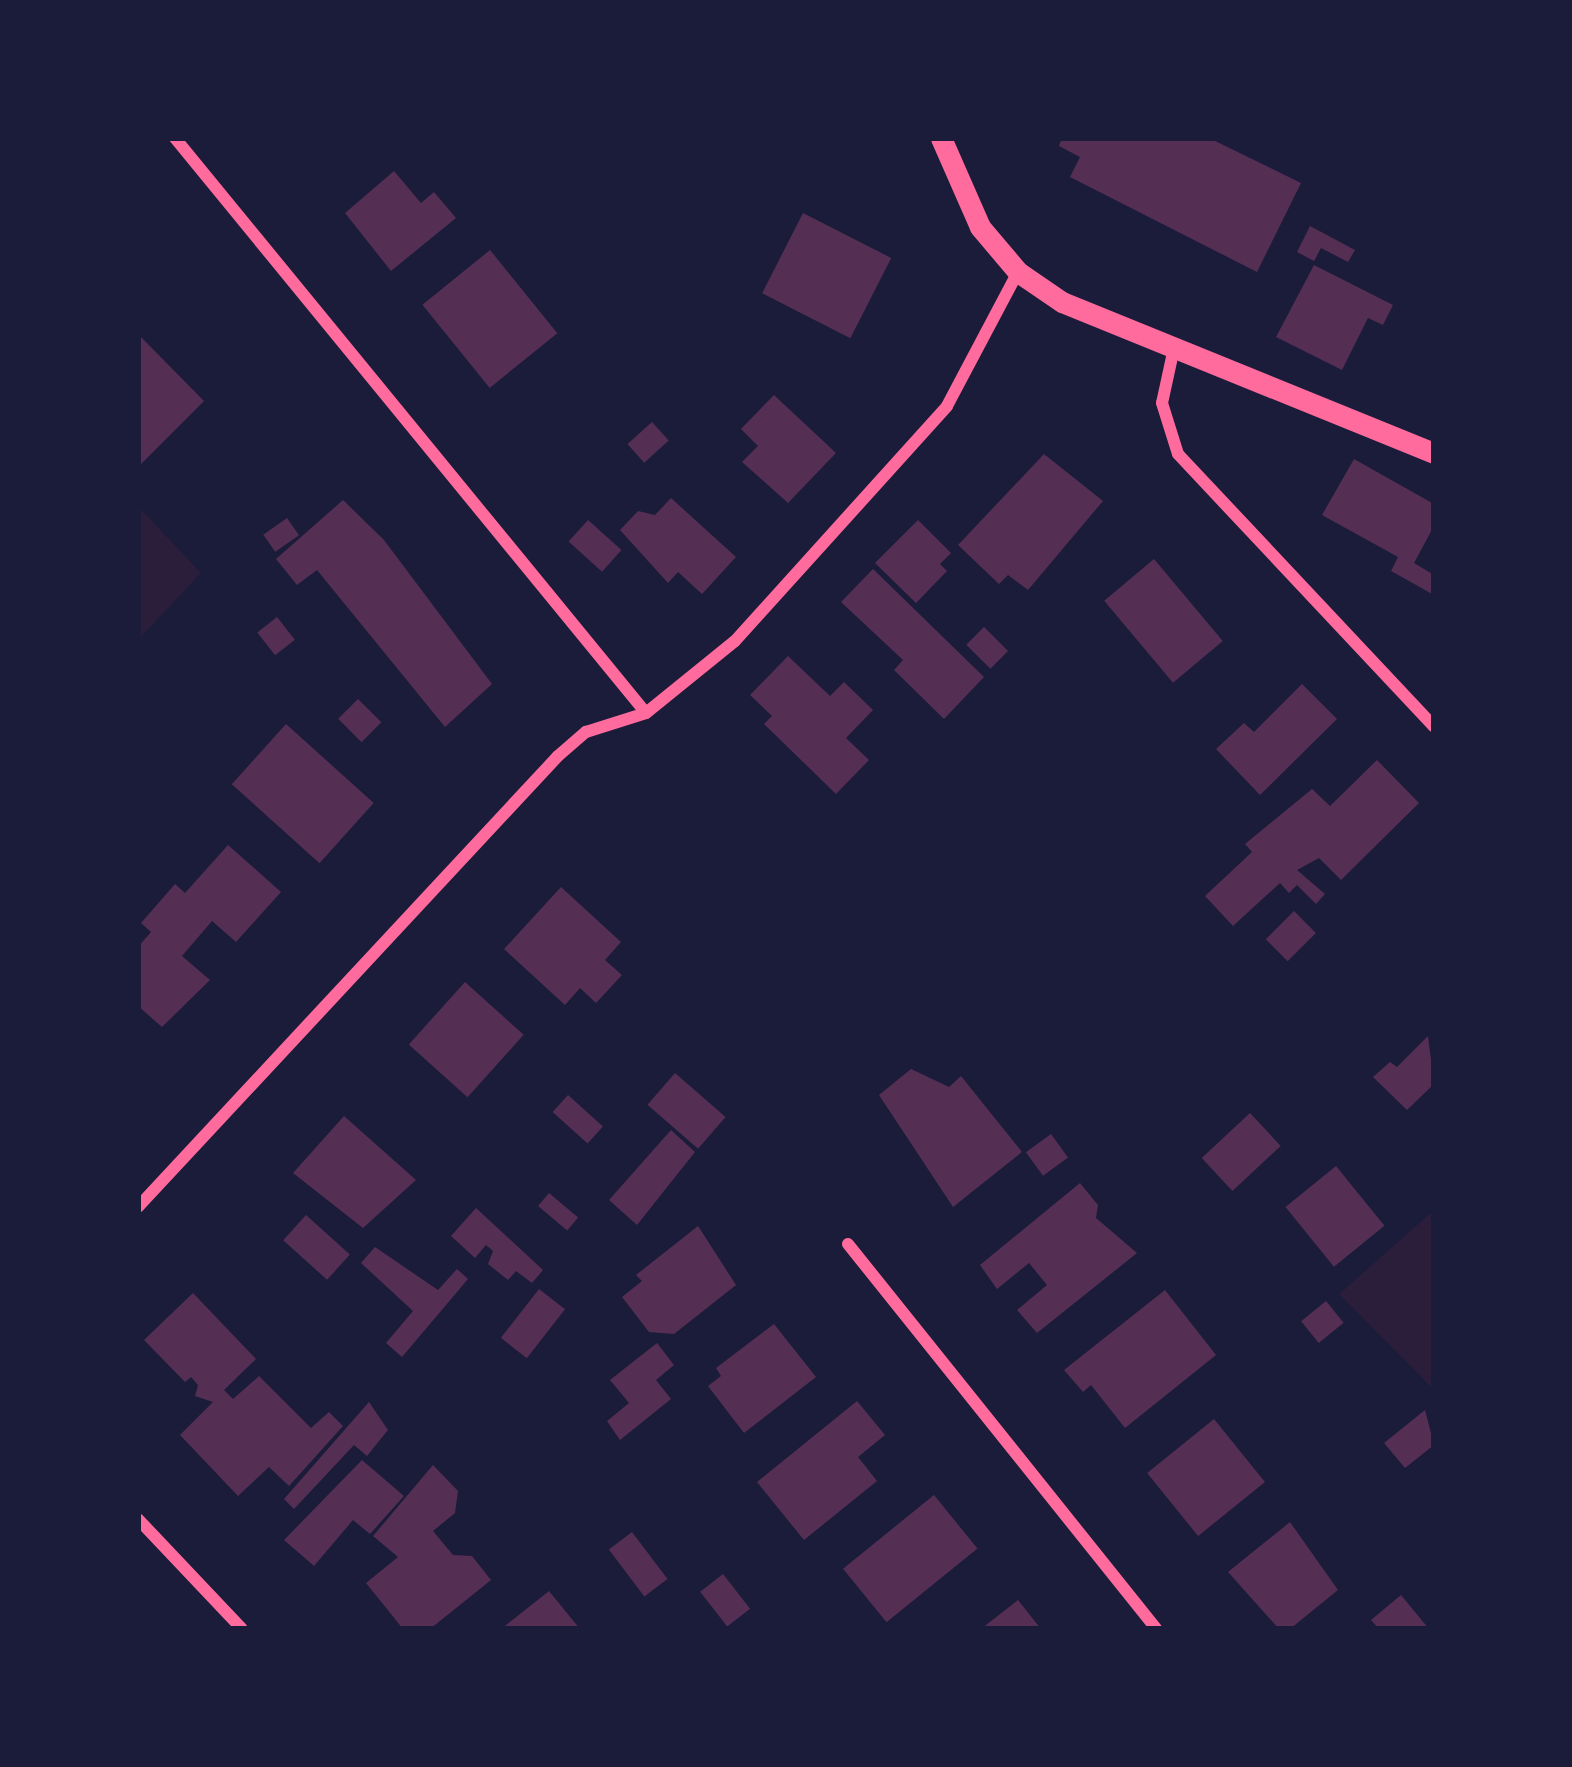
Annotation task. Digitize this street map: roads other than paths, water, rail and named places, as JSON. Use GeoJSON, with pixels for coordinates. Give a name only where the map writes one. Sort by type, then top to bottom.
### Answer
{"type":"FeatureCollection","features":[{"type":"Feature","properties":{"kind":"street"},"geometry":{"type":"LineString","coordinates":[[175,138],[646,713]]}},
{"type":"Feature","properties":{"kind":"street"},"geometry":{"type":"LineString","coordinates":[[941,138],[980,227],[1018,272],[1062,302],[1434,454]]}},
{"type":"Feature","properties":{"kind":"street"},"geometry":{"type":"LineString","coordinates":[[138,1207],[558,755],[586,732],[646,713],[735,640],[947,406],[1018,272]]}},
{"type":"Feature","properties":{"kind":"street"},"geometry":{"type":"LineString","coordinates":[[1174,348],[1162,403],[1178,454],[1434,727]]}},
{"type":"Feature","properties":{"kind":"street"},"geometry":{"type":"LineString","coordinates":[[848,1244],[1156,1629]]}},
{"type":"Feature","properties":{"kind":"street"},"geometry":{"type":"LineString","coordinates":[[138,1520],[242,1629]]}}]}
